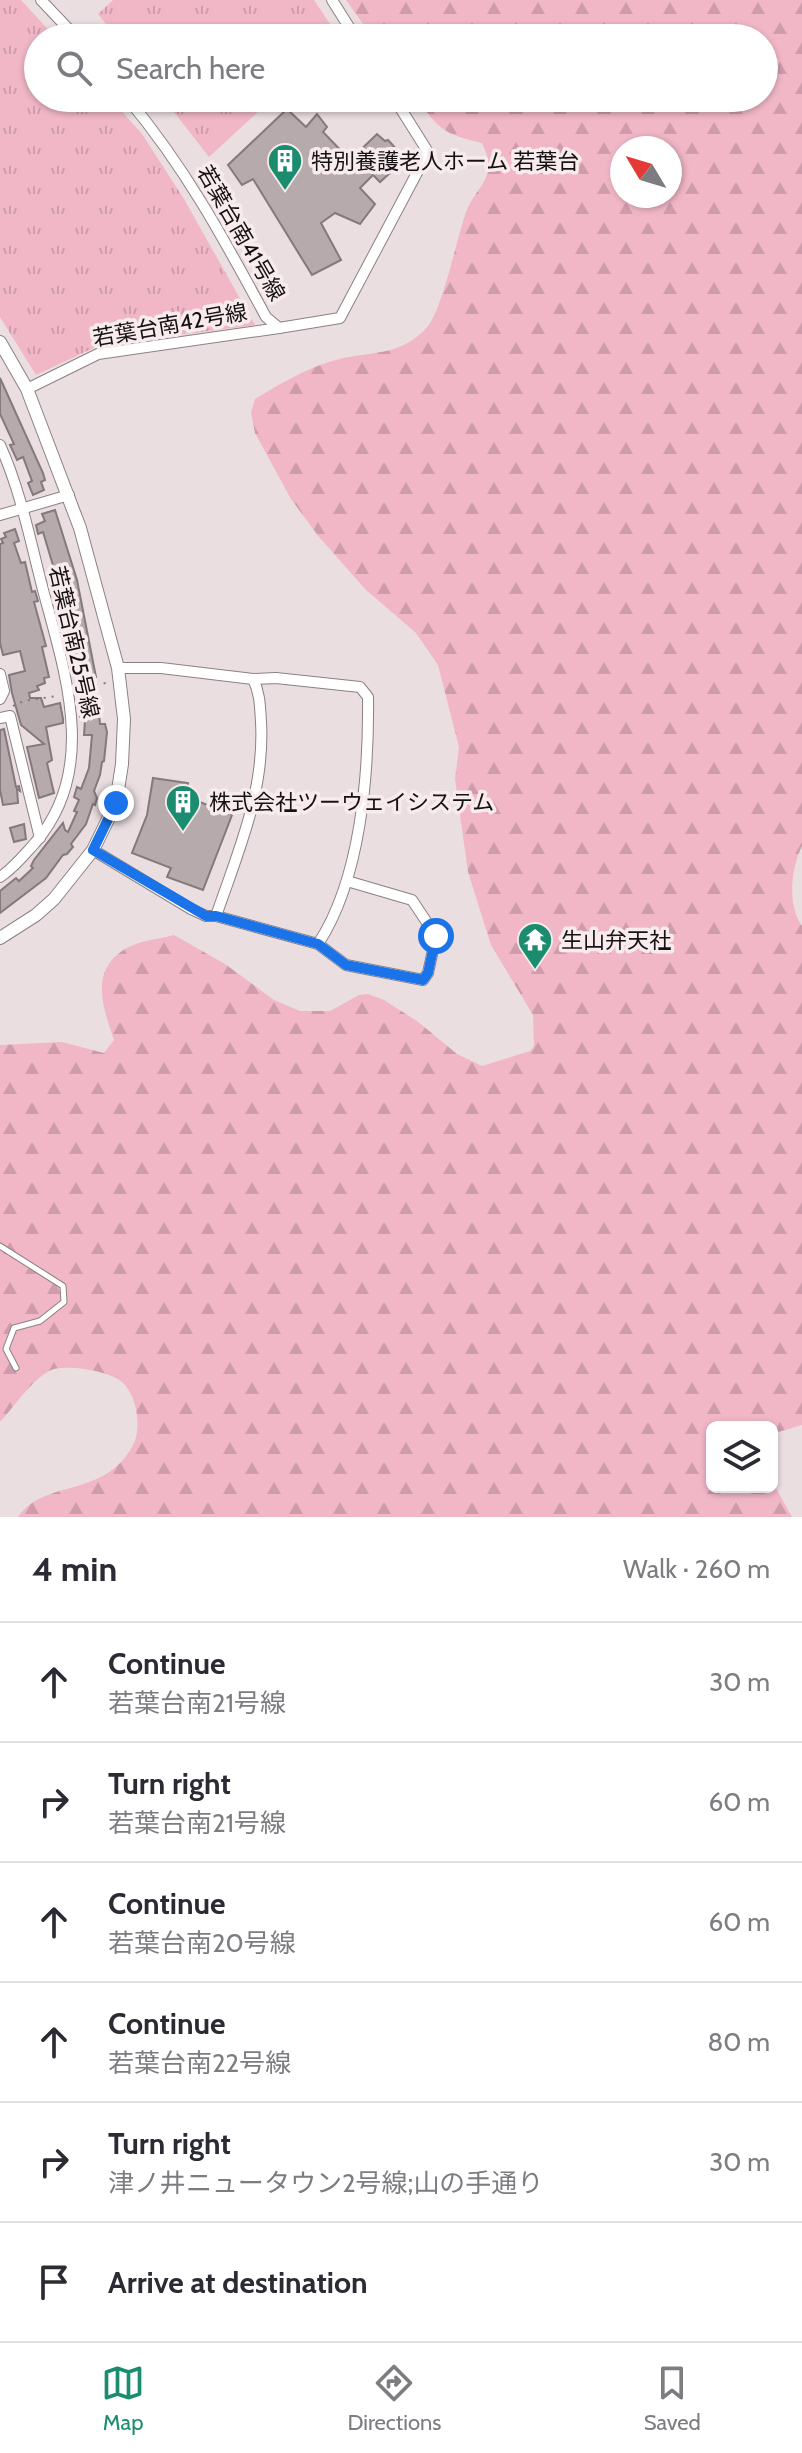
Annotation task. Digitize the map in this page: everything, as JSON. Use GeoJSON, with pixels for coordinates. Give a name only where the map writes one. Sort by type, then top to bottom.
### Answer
{"type":"FeatureCollection","features":[{"type":"Feature","properties":{"kind":"street"},"geometry":{"type":"LineString","coordinates":[[41,0],[64,24]]}},
{"type":"Feature","properties":{"kind":"street"},"geometry":{"type":"LineString","coordinates":[[332,0],[347,24]]}},
{"type":"Feature","properties":{"kind":"street","name":"若葉台南41号線"},"geometry":{"type":"LineString","coordinates":[[139,112],[213,217],[266,317],[279,328],[340,318],[428,152],[403,112]]}},
{"type":"Feature","properties":{"kind":"street","name":"若葉台南42号線"},"geometry":{"type":"LineString","coordinates":[[27,389],[98,354],[279,328]]}},
{"type":"Feature","properties":{"kind":"street"},"geometry":{"type":"LineString","coordinates":[[0,342],[27,389],[69,495],[118,668],[124,719],[116,803],[93,850],[54,899],[36,915],[0,938]]}},
{"type":"Feature","properties":{"kind":"street","name":"若葉台南25号線"},"geometry":{"type":"LineString","coordinates":[[0,445],[22,507],[69,693],[74,733],[69,776],[55,815],[40,838],[0,877]]}},
{"type":"Feature","properties":{"kind":"street"},"geometry":{"type":"LineString","coordinates":[[0,515],[69,495]]}},
{"type":"Feature","properties":{"kind":"street"},"geometry":{"type":"LineString","coordinates":[[118,668],[174,669],[360,687],[368,697],[367,774],[347,881],[329,927],[318,944]]}},
{"type":"Feature","properties":{"kind":"street"},"geometry":{"type":"LineString","coordinates":[[0,674],[4,691],[0,699]]}},
{"type":"Feature","properties":{"kind":"street"},"geometry":{"type":"LineString","coordinates":[[216,916],[244,840],[257,783],[261,731],[259,690],[253,679]]}},
{"type":"Feature","properties":{"kind":"street"},"geometry":{"type":"LineString","coordinates":[[0,718],[10,716],[40,838]]}},
{"type":"Feature","properties":{"kind":"street"},"geometry":{"type":"LineString","coordinates":[[93,850],[206,916],[216,916],[318,944],[346,965],[423,980],[428,973],[436,936],[412,900],[347,881]]}},
{"type":"Feature","properties":{"kind":"lane"},"geometry":{"type":"LineString","coordinates":[[0,1246],[63,1286],[64,1302],[40,1321],[14,1328],[6,1349],[16,1368]]}},
{"type":"Feature","properties":{"kind":"path"},"geometry":{"type":"LineString","coordinates":[[74,690],[106,683]]}},
{"type":"Feature","properties":{"kind":"path"},"geometry":{"type":"LineString","coordinates":[[13,706],[62,694]]}},
{"type":"Feature","properties":{"kind":"green space"},"geometry":{"type":"Polygon","coordinates":[[[0,0],[21,0],[43,24],[24,24],[24,112],[122,112],[142,134],[184,199],[255,325],[100,345],[36,375],[0,317],[0,0]]]}},
{"type":"Feature","properties":{"kind":"green space"},"geometry":{"type":"Polygon","coordinates":[[[113,0],[314,0],[330,24],[106,24],[98,14],[113,0]]]}},
{"type":"Feature","properties":{"kind":"green space"},"geometry":{"type":"Polygon","coordinates":[[[346,0],[802,0],[802,846],[792,886],[794,907],[802,926],[802,1425],[778,1432],[778,1421],[706,1421],[706,1493],[778,1492],[792,1517],[18,1517],[43,1497],[107,1474],[121,1462],[133,1445],[137,1421],[131,1395],[122,1382],[98,1372],[58,1368],[44,1374],[30,1387],[0,1422],[0,1045],[62,1042],[104,1053],[114,1040],[103,1003],[103,979],[107,968],[130,946],[174,935],[225,964],[274,1000],[300,1011],[330,1011],[359,995],[368,994],[384,1000],[417,1021],[457,1054],[482,1066],[530,1051],[534,1046],[533,1015],[491,945],[468,872],[455,779],[459,747],[438,665],[416,633],[366,590],[319,537],[291,499],[255,433],[251,413],[255,399],[293,377],[322,364],[395,349],[417,337],[428,326],[444,290],[465,215],[484,182],[488,166],[482,143],[443,129],[427,112],[778,112],[778,24],[363,24],[346,0]]]}},
{"type":"Feature","properties":{"kind":"green space"},"geometry":{"type":"Polygon","coordinates":[[[174,112],[258,112],[209,157],[174,112]]]}},
{"type":"Feature","properties":{"kind":"building","name":"特別養護老人ホーム 若葉台"},"geometry":{"type":"Polygon","coordinates":[[[284,112],[290,112],[306,127],[317,114],[327,127],[323,132],[350,160],[377,134],[399,152],[394,157],[400,164],[380,182],[373,175],[360,188],[375,204],[360,224],[335,213],[321,223],[341,260],[312,275],[253,179],[242,185],[228,165],[284,112]]]}},
{"type":"Feature","properties":{"kind":"building"},"geometry":{"type":"Polygon","coordinates":[[[0,378],[45,480],[41,482],[44,490],[33,495],[28,483],[32,481],[23,457],[17,460],[10,445],[14,444],[0,414],[0,378]]]}},
{"type":"Feature","properties":{"kind":"building"},"geometry":{"type":"Polygon","coordinates":[[[55,510],[77,580],[96,677],[80,680],[70,636],[74,636],[69,615],[62,597],[54,599],[52,590],[57,589],[55,572],[43,532],[38,534],[36,525],[45,521],[42,514],[55,510]]]}},
{"type":"Feature","properties":{"kind":"building"},"geometry":{"type":"Polygon","coordinates":[[[15,529],[19,541],[14,543],[21,563],[25,562],[32,592],[35,591],[38,601],[34,602],[46,646],[42,647],[49,677],[37,686],[39,690],[29,693],[30,698],[41,698],[44,707],[60,703],[63,719],[63,723],[46,727],[52,760],[47,763],[54,793],[39,798],[27,747],[44,744],[21,725],[12,693],[9,675],[25,671],[20,651],[3,655],[0,643],[0,544],[3,543],[1,539],[6,537],[4,533],[15,529]]]}},
{"type":"Feature","properties":{"kind":"building"},"geometry":{"type":"Polygon","coordinates":[[[83,696],[97,696],[100,724],[105,724],[107,732],[104,761],[94,791],[97,798],[95,805],[71,844],[73,847],[46,878],[0,913],[0,891],[16,878],[19,881],[33,868],[34,860],[63,823],[68,832],[77,812],[74,811],[79,800],[74,797],[77,787],[81,789],[89,768],[92,735],[84,735],[85,720],[80,717],[80,708],[84,707],[83,696]]]}},
{"type":"Feature","properties":{"kind":"building"},"geometry":{"type":"Polygon","coordinates":[[[4,729],[16,787],[19,786],[20,791],[17,789],[18,803],[3,805],[0,730],[4,729]]]}},
{"type":"Feature","properties":{"kind":"building","name":"株式会社ツーウェイシステム"},"geometry":{"type":"Polygon","coordinates":[[[153,778],[188,783],[185,796],[232,815],[203,890],[167,877],[171,868],[132,853],[147,815],[153,778]]]}},
{"type":"Feature","properties":{"kind":"building"},"geometry":{"type":"Polygon","coordinates":[[[24,824],[26,839],[14,842],[10,828],[24,824]]]}},
{"type":"Feature","properties":{"kind":"place","name":"特別養護老人ホーム 若葉台"},"geometry":{"type":"Point","coordinates":[285,192]}},
{"type":"Feature","properties":{"kind":"place","name":"株式会社ツーウェイシステム"},"geometry":{"type":"Point","coordinates":[183,833]}},
{"type":"Feature","properties":{"kind":"place","name":"生山弁天社"},"geometry":{"type":"Point","coordinates":[535,971]}},
{"type":"Feature","properties":{"kind":"route"},"geometry":{"type":"LineString","coordinates":[[116,803],[93,850],[206,916],[216,916],[318,944],[346,965],[423,980],[428,973],[436,936]]}}]}
